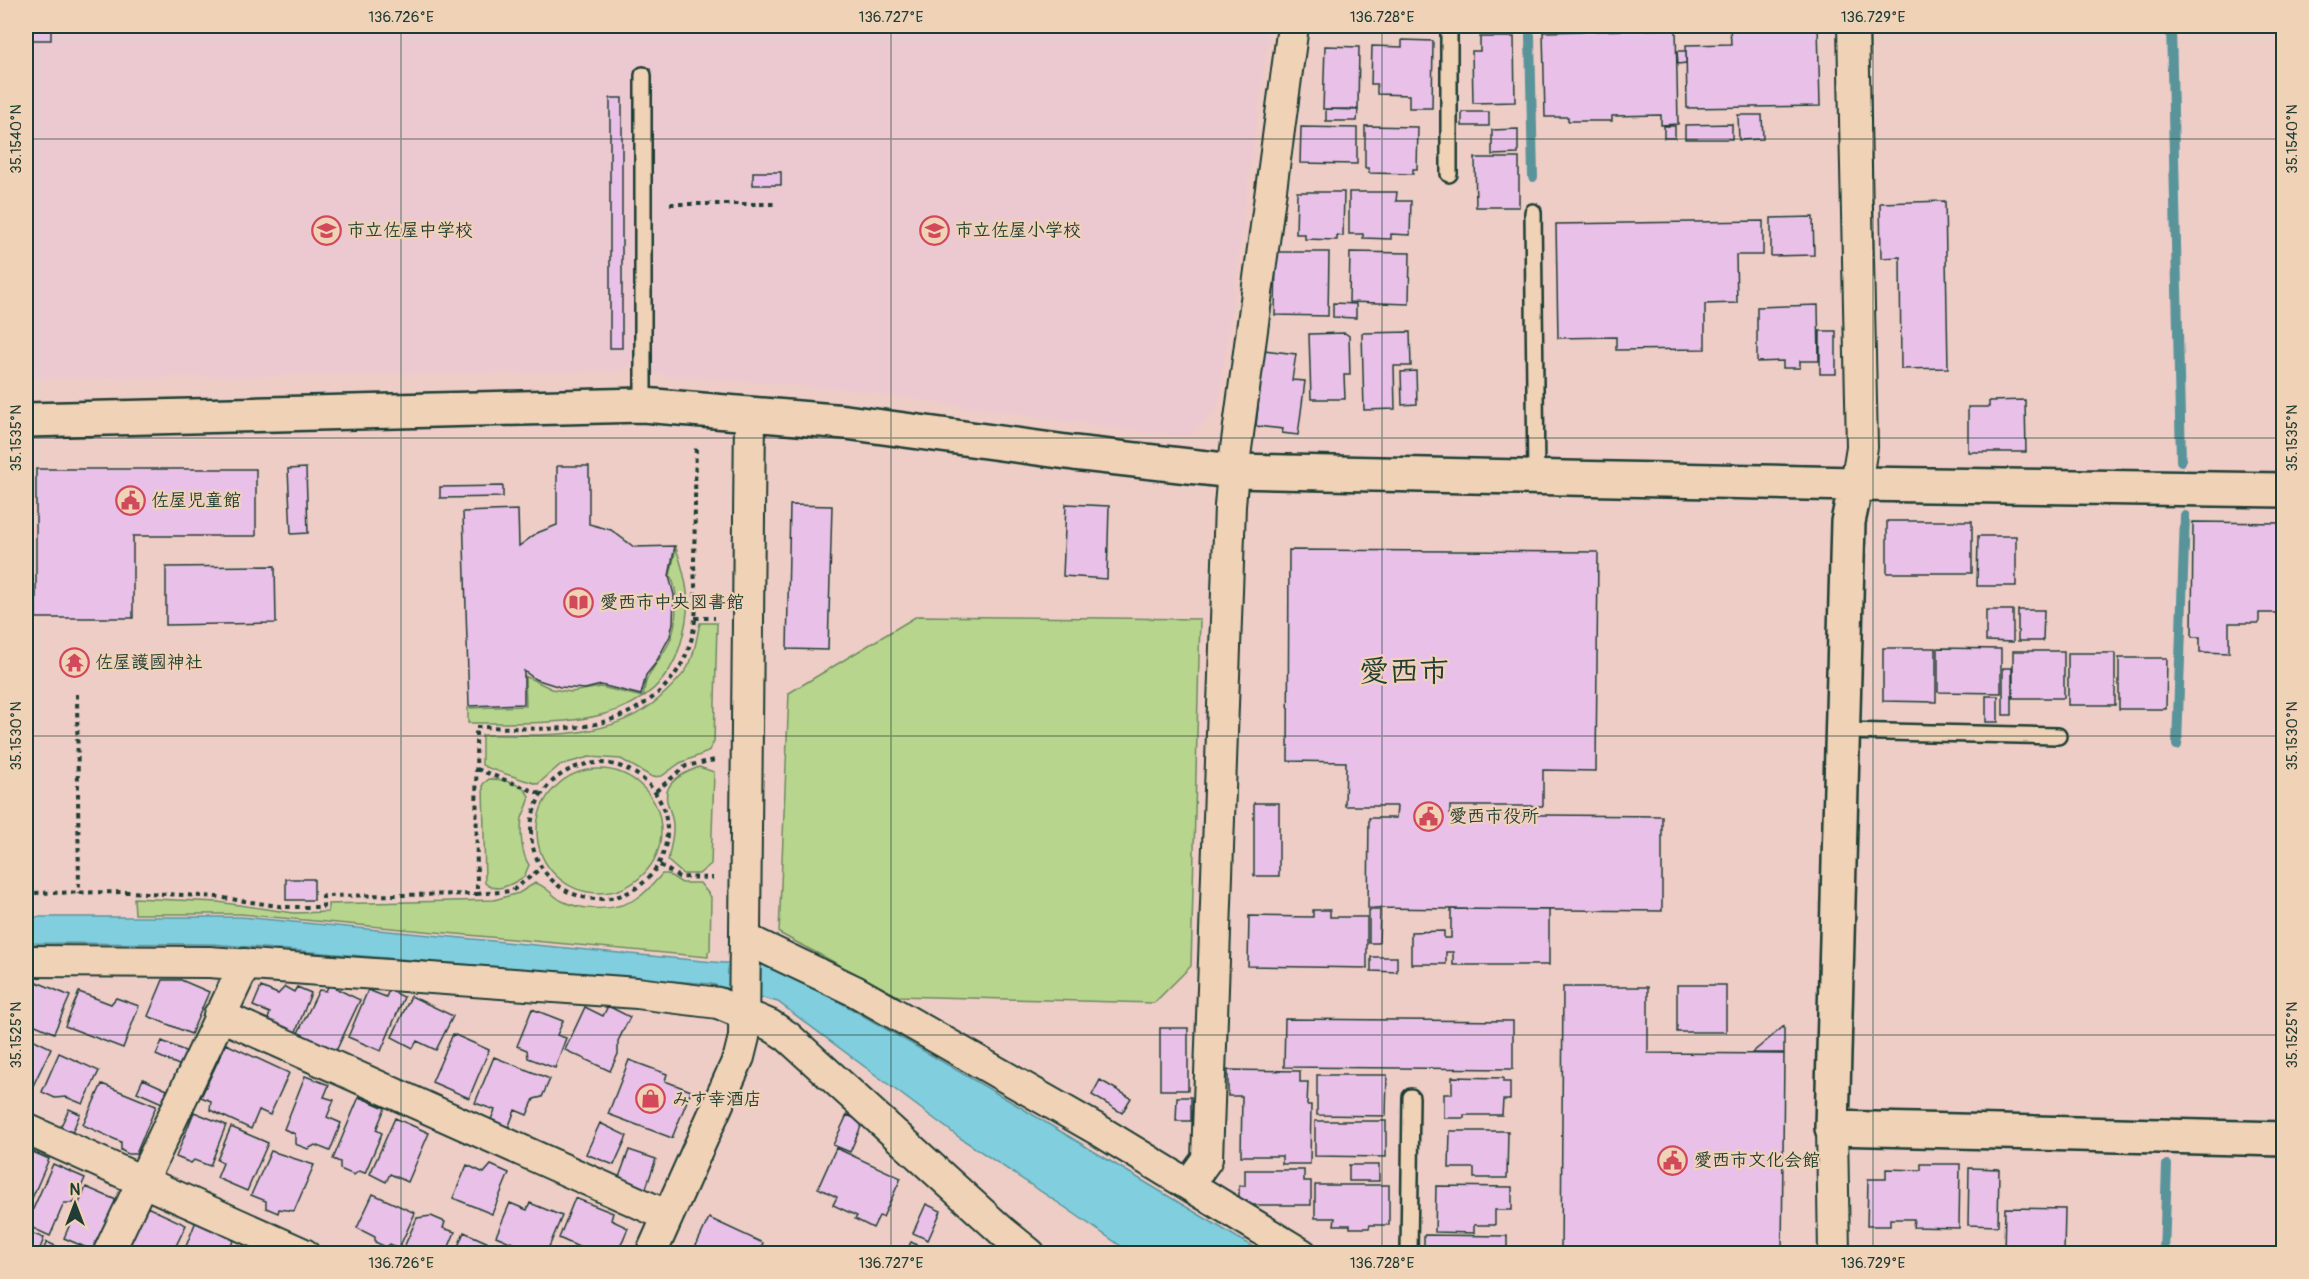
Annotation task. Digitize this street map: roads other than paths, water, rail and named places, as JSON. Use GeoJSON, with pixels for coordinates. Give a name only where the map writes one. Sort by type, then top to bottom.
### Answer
{"type":"FeatureCollection","features":[{"type":"Feature","properties":{"kind":"street"},"geometry":{"type":"LineString","coordinates":[[1189,1184],[1207,1160],[1233,471],[1293,26]]}},
{"type":"Feature","properties":{"kind":"street"},"geometry":{"type":"LineString","coordinates":[[1834,1254],[1832,1128],[1848,522],[1862,447],[1853,26]]}},
{"type":"Feature","properties":{"kind":"street"},"geometry":{"type":"LineString","coordinates":[[26,420],[643,405],[846,422],[1074,453],[1233,471],[2283,490]]}},
{"type":"Feature","properties":{"kind":"street"},"geometry":{"type":"LineString","coordinates":[[651,1254],[739,1057],[744,1037],[750,414]]}},
{"type":"Feature","properties":{"kind":"street"},"geometry":{"type":"LineString","coordinates":[[746,948],[855,991],[1189,1184],[1302,1254]]}},
{"type":"Feature","properties":{"kind":"street"},"geometry":{"type":"LineString","coordinates":[[26,961],[245,964],[637,993],[745,1004],[787,1036],[1030,1254]]}},
{"type":"Feature","properties":{"kind":"street"},"geometry":{"type":"LineString","coordinates":[[108,1254],[245,964]]}},
{"type":"Feature","properties":{"kind":"street"},"geometry":{"type":"LineString","coordinates":[[219,1016],[668,1216]]}},
{"type":"Feature","properties":{"kind":"street"},"geometry":{"type":"LineString","coordinates":[[1832,1128],[2283,1139]]}},
{"type":"Feature","properties":{"kind":"street"},"geometry":{"type":"LineString","coordinates":[[26,1129],[304,1254]]}},
{"type":"Feature","properties":{"kind":"lane"},"geometry":{"type":"LineString","coordinates":[[1449,26],[1449,174]]}},
{"type":"Feature","properties":{"kind":"lane"},"geometry":{"type":"LineString","coordinates":[[643,75],[643,405]]}},
{"type":"Feature","properties":{"kind":"lane"},"geometry":{"type":"LineString","coordinates":[[1533,212],[1536,477]]}},
{"type":"Feature","properties":{"kind":"lane"},"geometry":{"type":"LineString","coordinates":[[1843,731],[2058,736]]}},
{"type":"Feature","properties":{"kind":"lane"},"geometry":{"type":"LineString","coordinates":[[1409,1254],[1411,1097]]}},
{"type":"Feature","properties":{"kind":"water"},"geometry":{"type":"Polygon","coordinates":[[[26,917],[241,917],[724,963],[753,963],[786,971],[1015,1104],[1263,1253],[1131,1253],[960,1138],[778,1002],[711,984],[212,944],[26,943],[26,917]]]}},
{"type":"Feature","properties":{"kind":"waterway"},"geometry":{"type":"LineString","coordinates":[[2171,26],[2181,461]]}},
{"type":"Feature","properties":{"kind":"waterway"},"geometry":{"type":"LineString","coordinates":[[1530,35],[1533,177]]}},
{"type":"Feature","properties":{"kind":"waterway"},"geometry":{"type":"LineString","coordinates":[[2177,745],[2185,516]]}},
{"type":"Feature","properties":{"kind":"waterway"},"geometry":{"type":"LineString","coordinates":[[2164,1254],[2167,1165]]}},
{"type":"Feature","properties":{"kind":"place","name":"市立佐屋中学校"},"geometry":{"type":"Point","coordinates":[326,230]}},
{"type":"Feature","properties":{"kind":"place","name":"市立佐屋小学校"},"geometry":{"type":"Point","coordinates":[934,230]}},
{"type":"Feature","properties":{"kind":"place","name":"佐屋児童館"},"geometry":{"type":"Point","coordinates":[130,500]}},
{"type":"Feature","properties":{"kind":"place","name":"愛西市中央図書館"},"geometry":{"type":"Point","coordinates":[579,602]}},
{"type":"Feature","properties":{"kind":"place","name":"佐屋護國神社"},"geometry":{"type":"Point","coordinates":[74,662]}},
{"type":"Feature","properties":{"kind":"place","name":"愛西市役所"},"geometry":{"type":"Point","coordinates":[1428,816]}},
{"type":"Feature","properties":{"kind":"place","name":"みす幸酒店"},"geometry":{"type":"Point","coordinates":[651,1099]}},
{"type":"Feature","properties":{"kind":"place","name":"愛西市文化会館"},"geometry":{"type":"Point","coordinates":[1673,1160]}},
{"type":"Feature","properties":{"kind":"district","name":"愛西市"},"geometry":{"type":"Point","coordinates":[1404,671]}}]}
